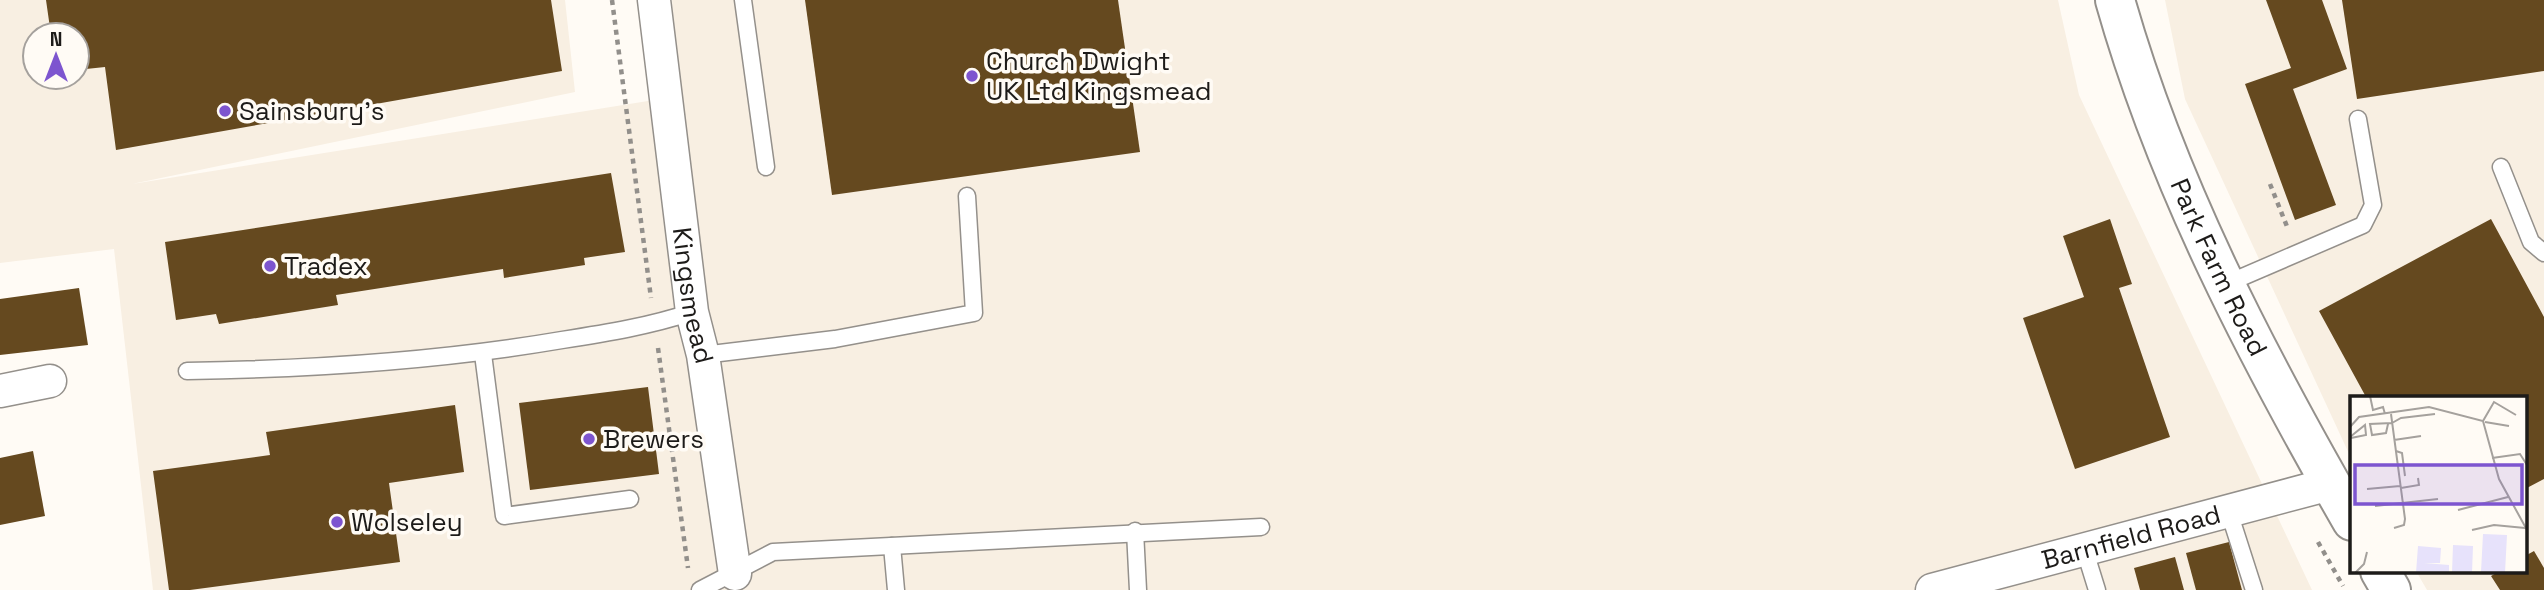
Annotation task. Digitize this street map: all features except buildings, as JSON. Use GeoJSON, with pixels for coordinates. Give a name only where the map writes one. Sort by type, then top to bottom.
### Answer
{"type":"FeatureCollection","features":[{"type":"Feature","properties":{"kind":"street","name":"Kingsmead"},"geometry":{"type":"LineString","coordinates":[[653,0],[692,312],[703,355],[735,582]]}},
{"type":"Feature","properties":{"kind":"street","name":"Park Farm Road"},"geometry":{"type":"LineString","coordinates":[[2115,0],[2137,78],[2194,220],[2350,519]]}},
{"type":"Feature","properties":{"kind":"street"},"geometry":{"type":"LineString","coordinates":[[0,391],[50,381]]}},
{"type":"Feature","properties":{"kind":"street","name":"Barnfield Road"},"geometry":{"type":"LineString","coordinates":[[1931,590],[2330,484]]}},
{"type":"Feature","properties":{"kind":"street"},"geometry":{"type":"LineString","coordinates":[[2381,572],[2391,590]]}},
{"type":"Feature","properties":{"kind":"lane"},"geometry":{"type":"LineString","coordinates":[[743,0],[766,167]]}},
{"type":"Feature","properties":{"kind":"lane"},"geometry":{"type":"LineString","coordinates":[[2226,284],[2362,225],[2373,205],[2358,119]]}},
{"type":"Feature","properties":{"kind":"lane"},"geometry":{"type":"LineString","coordinates":[[2501,167],[2531,242],[2544,253]]}},
{"type":"Feature","properties":{"kind":"lane"},"geometry":{"type":"LineString","coordinates":[[703,355],[835,339],[974,313],[967,196]]}},
{"type":"Feature","properties":{"kind":"lane"},"geometry":{"type":"LineString","coordinates":[[187,371],[254,370],[483,354],[654,325],[692,312]]}},
{"type":"Feature","properties":{"kind":"lane"},"geometry":{"type":"LineString","coordinates":[[483,354],[504,516],[630,499]]}},
{"type":"Feature","properties":{"kind":"lane"},"geometry":{"type":"LineString","coordinates":[[2229,512],[2254,590]]}},
{"type":"Feature","properties":{"kind":"lane"},"geometry":{"type":"LineString","coordinates":[[700,590],[735,582],[772,552],[1135,531],[1261,527]]}},
{"type":"Feature","properties":{"kind":"lane"},"geometry":{"type":"LineString","coordinates":[[1135,531],[1138,590]]}},
{"type":"Feature","properties":{"kind":"lane"},"geometry":{"type":"LineString","coordinates":[[892,546],[896,590]]}},
{"type":"Feature","properties":{"kind":"lane"},"geometry":{"type":"LineString","coordinates":[[2084,548],[2097,590]]}},
{"type":"Feature","properties":{"kind":"path"},"geometry":{"type":"LineString","coordinates":[[612,0],[650,292]]}},
{"type":"Feature","properties":{"kind":"path"},"geometry":{"type":"LineString","coordinates":[[2270,184],[2288,229]]}},
{"type":"Feature","properties":{"kind":"path"},"geometry":{"type":"LineString","coordinates":[[659,351],[687,562]]}},
{"type":"Feature","properties":{"kind":"shaded area"},"geometry":{"type":"Polygon","coordinates":[[[0,0],[565,0],[575,92],[132,184],[679,96],[672,0],[2058,0],[2079,95],[2312,590],[153,590],[114,249],[0,263],[0,0]]]}},
{"type":"Feature","properties":{"kind":"shaded area"},"geometry":{"type":"Polygon","coordinates":[[[2165,0],[2544,0],[2544,590],[2427,590],[2417,572],[2526,572],[2526,396],[2350,396],[2350,456],[2185,99],[2165,0]]]}},
{"type":"Feature","properties":{"kind":"place","name":"Church Dwight UK Ltd Kingsmead"},"geometry":{"type":"Point","coordinates":[972,76]}},
{"type":"Feature","properties":{"kind":"place","name":"Sainsbury's"},"geometry":{"type":"Point","coordinates":[225,111]}},
{"type":"Feature","properties":{"kind":"place","name":"Tradex"},"geometry":{"type":"Point","coordinates":[270,266]}},
{"type":"Feature","properties":{"kind":"place","name":"Brewers"},"geometry":{"type":"Point","coordinates":[589,439]}},
{"type":"Feature","properties":{"kind":"place","name":"Wolseley"},"geometry":{"type":"Point","coordinates":[337,522]}}]}
